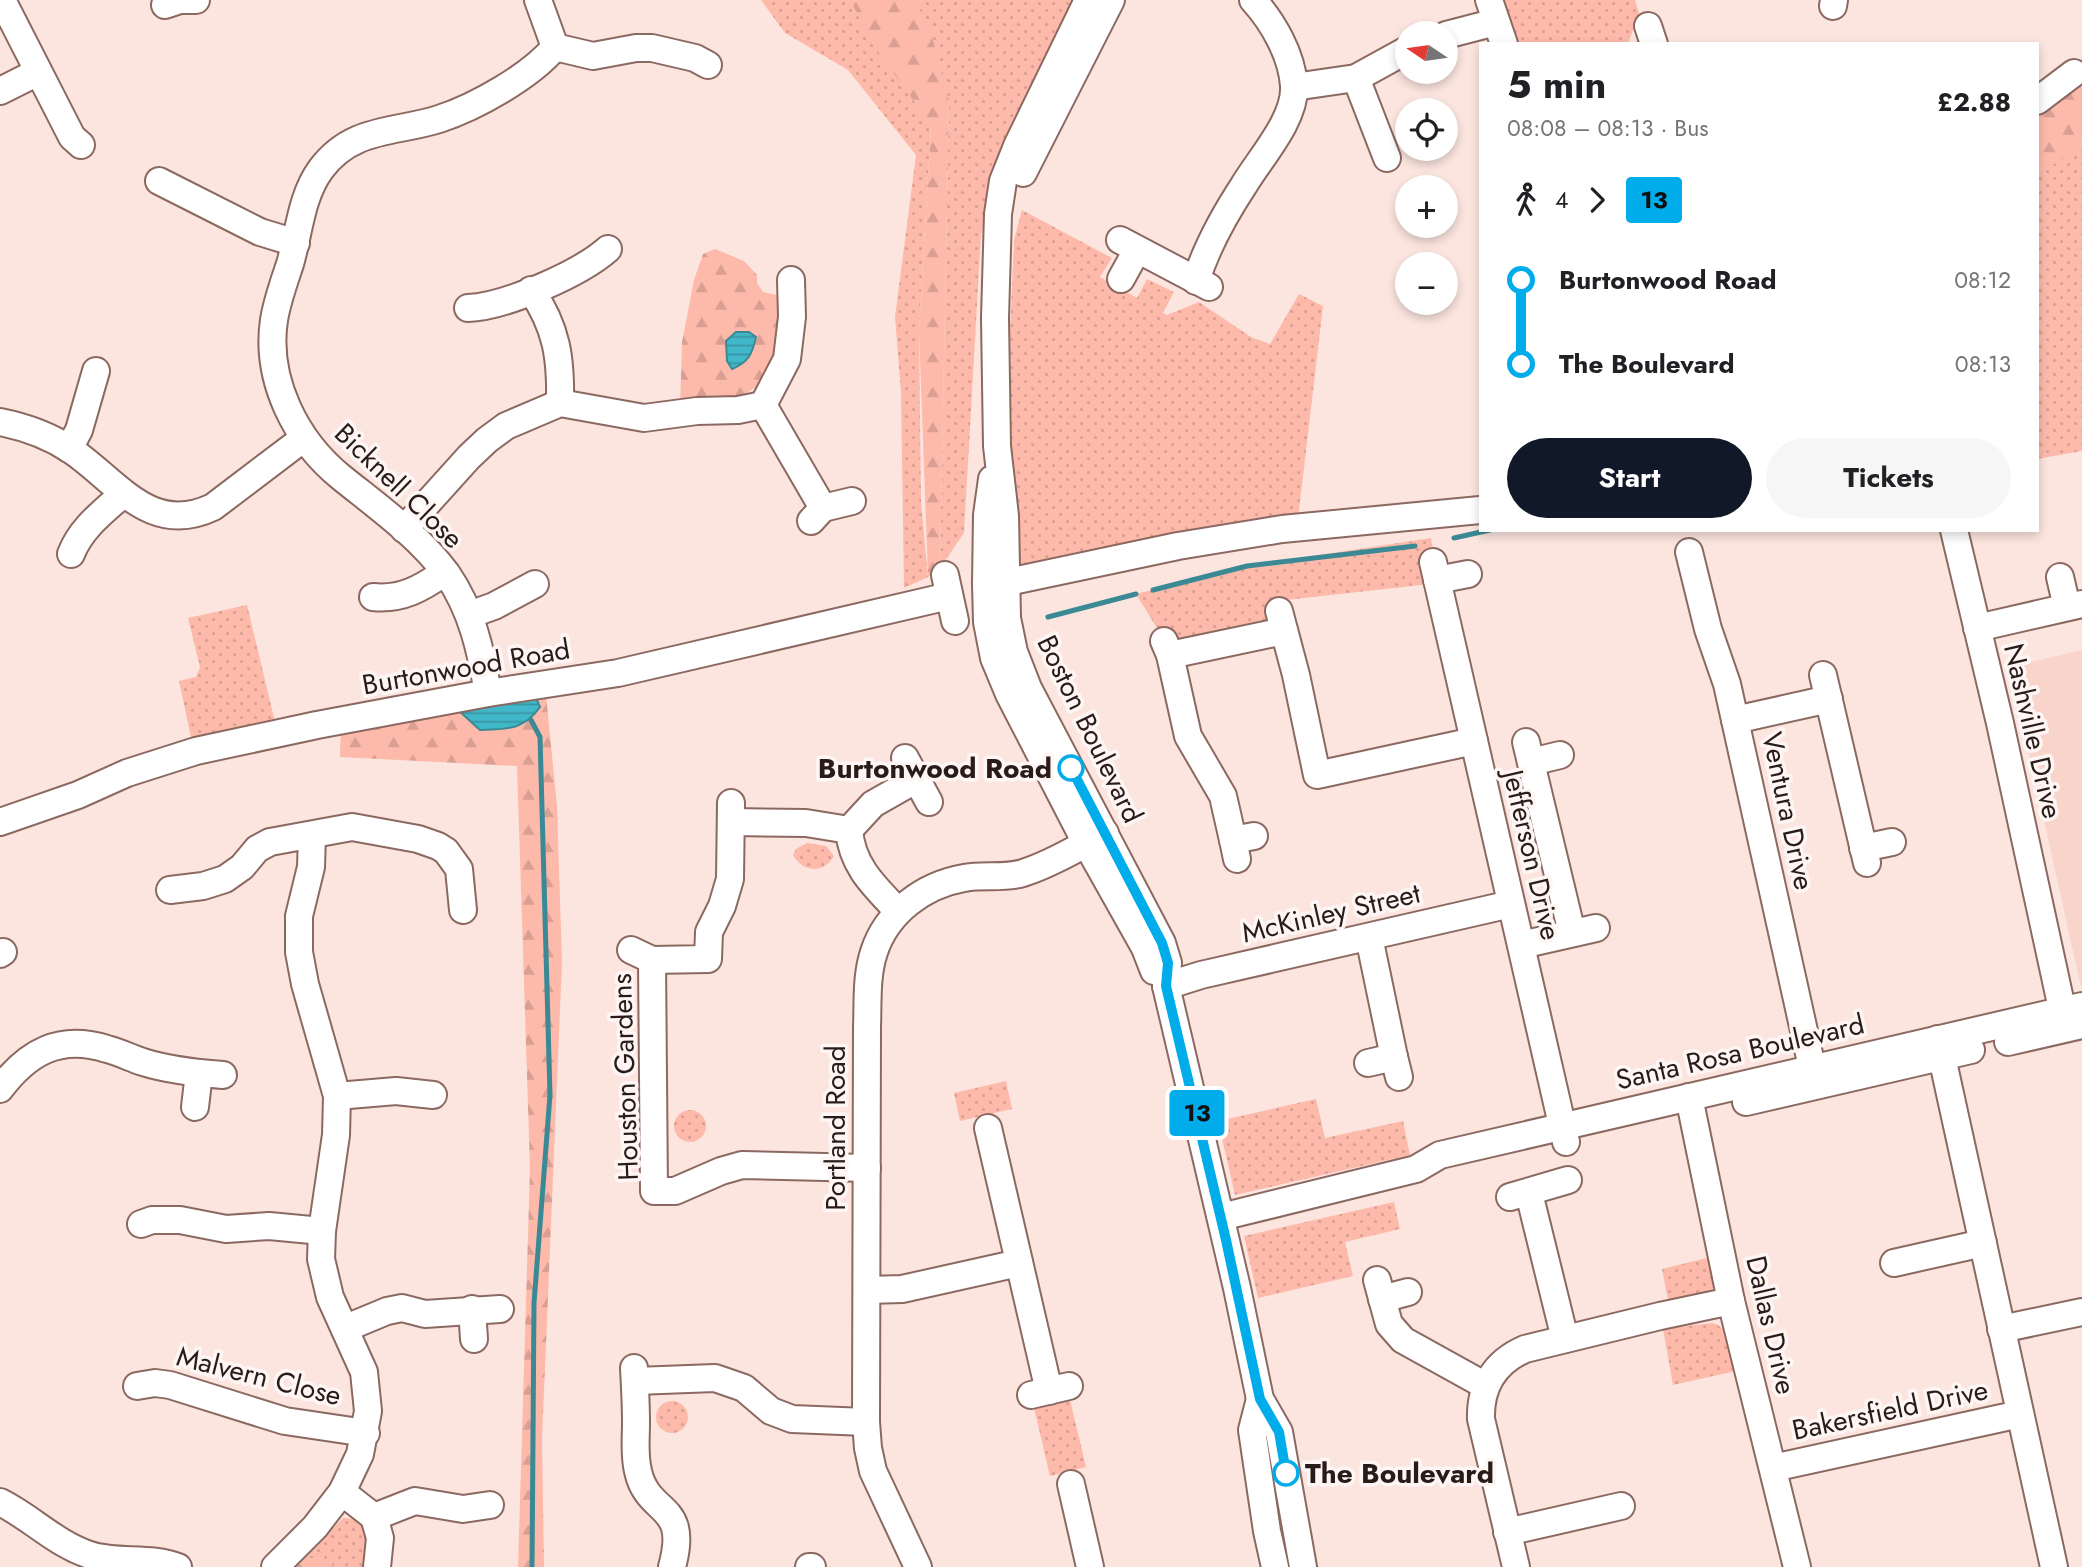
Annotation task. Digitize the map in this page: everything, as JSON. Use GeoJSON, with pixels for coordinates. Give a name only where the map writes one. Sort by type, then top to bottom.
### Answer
{"type":"FeatureCollection","features":[{"type":"Feature","properties":{"kind":"street"},"geometry":{"type":"LineString","coordinates":[[2,0],[72,137],[82,145]]}},
{"type":"Feature","properties":{"kind":"street"},"geometry":{"type":"LineString","coordinates":[[175,2],[196,0]]}},
{"type":"Feature","properties":{"kind":"street"},"geometry":{"type":"LineString","coordinates":[[538,0],[555,47],[593,56],[636,48],[652,48],[687,55],[711,69]]}},
{"type":"Feature","properties":{"kind":"street","name":"Boston Boulevard"},"geometry":{"type":"LineString","coordinates":[[1088,0],[1017,146],[1003,181],[997,243],[996,446],[1005,516],[996,583],[987,622],[1000,675],[1096,838],[1151,966],[1166,986],[1221,1217],[1260,1399],[1279,1432],[1303,1567]]}},
{"type":"Feature","properties":{"kind":"street","name":"Boston Boulevard"},"geometry":{"type":"LineString","coordinates":[[997,243],[1017,185],[1111,0]]}},
{"type":"Feature","properties":{"kind":"street"},"geometry":{"type":"LineString","coordinates":[[1122,279],[1128,245],[1204,284],[1201,264],[1242,187],[1288,114],[1294,87],[1289,62],[1269,19],[1252,0]]}},
{"type":"Feature","properties":{"kind":"street"},"geometry":{"type":"LineString","coordinates":[[1458,32],[1496,22]]}},
{"type":"Feature","properties":{"kind":"street","name":"Bicknell Close"},"geometry":{"type":"LineString","coordinates":[[488,693],[475,631],[458,591],[445,572],[404,529],[318,456],[304,438],[283,400],[273,356],[274,320],[308,194],[313,182],[331,158],[342,148],[367,135],[456,113],[524,76],[537,67],[555,47]]}},
{"type":"Feature","properties":{"kind":"street"},"geometry":{"type":"LineString","coordinates":[[1294,87],[1356,78],[1395,57]]}},
{"type":"Feature","properties":{"kind":"street"},"geometry":{"type":"LineString","coordinates":[[0,91],[38,72]]}},
{"type":"Feature","properties":{"kind":"street"},"geometry":{"type":"LineString","coordinates":[[2039,99],[2074,73]]}},
{"type":"Feature","properties":{"kind":"street"},"geometry":{"type":"LineString","coordinates":[[1356,78],[1388,158]]}},
{"type":"Feature","properties":{"kind":"street"},"geometry":{"type":"LineString","coordinates":[[157,180],[261,232],[296,243]]}},
{"type":"Feature","properties":{"kind":"street"},"geometry":{"type":"LineString","coordinates":[[468,308],[494,305],[531,290],[585,266],[608,249]]}},
{"type":"Feature","properties":{"kind":"street"},"geometry":{"type":"LineString","coordinates":[[763,405],[787,359],[792,317],[789,278]]}},
{"type":"Feature","properties":{"kind":"street"},"geometry":{"type":"LineString","coordinates":[[531,290],[546,317],[560,355],[560,403]]}},
{"type":"Feature","properties":{"kind":"street"},"geometry":{"type":"LineString","coordinates":[[69,449],[79,430],[97,369]]}},
{"type":"Feature","properties":{"kind":"street"},"geometry":{"type":"LineString","coordinates":[[404,529],[487,440],[506,426],[560,403],[644,418],[696,411],[738,410],[763,405]]}},
{"type":"Feature","properties":{"kind":"street"},"geometry":{"type":"LineString","coordinates":[[763,405],[817,514],[852,501]]}},
{"type":"Feature","properties":{"kind":"street"},"geometry":{"type":"LineString","coordinates":[[0,422],[34,432],[69,449],[123,494],[157,512],[186,516],[199,514],[213,507],[304,438]]}},
{"type":"Feature","properties":{"kind":"street"},"geometry":{"type":"LineString","coordinates":[[71,554],[84,529],[123,494]]}},
{"type":"Feature","properties":{"kind":"street"},"geometry":{"type":"LineString","coordinates":[[996,583],[1178,546],[1282,529],[1479,510]]}},
{"type":"Feature","properties":{"kind":"street","name":"Nashville Drive"},"geometry":{"type":"LineString","coordinates":[[1954,532],[2073,1017]]}},
{"type":"Feature","properties":{"kind":"street","name":"Ventura Drive"},"geometry":{"type":"LineString","coordinates":[[1689,553],[1735,720],[1814,1077]]}},
{"type":"Feature","properties":{"kind":"street","name":"Jefferson Drive"},"geometry":{"type":"LineString","coordinates":[[1468,574],[1435,571],[1565,1135]]}},
{"type":"Feature","properties":{"kind":"street"},"geometry":{"type":"LineString","coordinates":[[373,597],[393,598],[418,590],[445,572]]}},
{"type":"Feature","properties":{"kind":"street"},"geometry":{"type":"LineString","coordinates":[[1977,628],[2074,606],[2060,578]]}},
{"type":"Feature","properties":{"kind":"street"},"geometry":{"type":"LineString","coordinates":[[469,615],[494,606],[536,584]]}},
{"type":"Feature","properties":{"kind":"street","name":"Burtonwood Road"},"geometry":{"type":"LineString","coordinates":[[0,822],[78,795],[127,773],[196,751],[488,693],[621,684],[816,637],[950,597]]}},
{"type":"Feature","properties":{"kind":"street"},"geometry":{"type":"LineString","coordinates":[[1241,845],[1223,796],[1188,736],[1167,648],[1282,621],[1319,785],[1474,741]]}},
{"type":"Feature","properties":{"kind":"street"},"geometry":{"type":"LineString","coordinates":[[1735,720],[1826,687],[1865,855],[1892,842]]}},
{"type":"Feature","properties":{"kind":"street"},"geometry":{"type":"LineString","coordinates":[[1521,945],[1584,930],[1529,752],[1560,755]]}},
{"type":"Feature","properties":{"kind":"street"},"geometry":{"type":"LineString","coordinates":[[898,911],[867,879],[856,862],[850,846],[849,830],[873,804],[917,780]]}},
{"type":"Feature","properties":{"kind":"street","name":"Houston Gardens"},"geometry":{"type":"LineString","coordinates":[[849,830],[731,812],[730,879],[722,906],[709,932],[708,959],[641,955],[654,1191],[675,1191],[742,1165],[867,1168]]}},
{"type":"Feature","properties":{"kind":"street"},"geometry":{"type":"LineString","coordinates":[[166,890],[203,886],[225,879],[242,867],[264,845],[352,827],[438,845],[459,869],[461,912]]}},
{"type":"Feature","properties":{"kind":"street","name":"Malvern Close"},"geometry":{"type":"LineString","coordinates":[[275,1567],[315,1527],[342,1492],[352,1474],[366,1433],[368,1411],[366,1381],[325,1283],[321,1259],[322,1231],[336,1135],[337,1096],[305,984],[299,952],[299,916],[310,867],[312,835]]}},
{"type":"Feature","properties":{"kind":"street","name":"Portland Road"},"geometry":{"type":"LineString","coordinates":[[918,1567],[873,1471],[866,1422],[869,977],[874,952],[898,911],[915,897],[946,881],[1021,874],[1096,838]]}},
{"type":"Feature","properties":{"kind":"street","name":"McKinley Street"},"geometry":{"type":"LineString","coordinates":[[1166,986],[1201,975],[1511,904]]}},
{"type":"Feature","properties":{"kind":"street"},"geometry":{"type":"LineString","coordinates":[[1368,1063],[1396,1067],[1369,937]]}},
{"type":"Feature","properties":{"kind":"street","name":"Santa Rosa Boulevard"},"geometry":{"type":"LineString","coordinates":[[1221,1217],[1416,1169],[1443,1172],[1565,1135],[2073,1017]]}},
{"type":"Feature","properties":{"kind":"street"},"geometry":{"type":"LineString","coordinates":[[0,1089],[26,1060],[53,1046],[68,1044],[100,1047],[144,1062],[211,1074],[195,1107]]}},
{"type":"Feature","properties":{"kind":"street"},"geometry":{"type":"LineString","coordinates":[[1939,1048],[2054,1567]]}},
{"type":"Feature","properties":{"kind":"street"},"geometry":{"type":"LineString","coordinates":[[337,1096],[396,1091],[437,1097]]}},
{"type":"Feature","properties":{"kind":"street","name":"Dallas Drive"},"geometry":{"type":"LineString","coordinates":[[1690,1106],[1731,1301],[1797,1567]]}},
{"type":"Feature","properties":{"kind":"street"},"geometry":{"type":"LineString","coordinates":[[989,1128],[1050,1391]]}},
{"type":"Feature","properties":{"kind":"street"},"geometry":{"type":"LineString","coordinates":[[1565,1339],[1520,1195],[1568,1180]]}},
{"type":"Feature","properties":{"kind":"street"},"geometry":{"type":"LineString","coordinates":[[136,1226],[152,1220],[180,1220],[226,1229],[269,1226],[322,1231]]}},
{"type":"Feature","properties":{"kind":"street"},"geometry":{"type":"LineString","coordinates":[[1894,1263],[1983,1243]]}},
{"type":"Feature","properties":{"kind":"street"},"geometry":{"type":"LineString","coordinates":[[867,1290],[902,1289],[1019,1263]]}},
{"type":"Feature","properties":{"kind":"street"},"geometry":{"type":"LineString","coordinates":[[1408,1292],[1380,1289],[1389,1324],[1402,1340],[1486,1386]]}},
{"type":"Feature","properties":{"kind":"street"},"geometry":{"type":"LineString","coordinates":[[1516,1567],[1481,1419],[1480,1401],[1492,1374],[1512,1354],[1525,1349],[1660,1315],[1731,1301]]}},
{"type":"Feature","properties":{"kind":"street"},"geometry":{"type":"LineString","coordinates":[[346,1328],[387,1311],[402,1308],[425,1314],[500,1309]]}},
{"type":"Feature","properties":{"kind":"street"},"geometry":{"type":"LineString","coordinates":[[472,1309],[474,1339]]}},
{"type":"Feature","properties":{"kind":"street"},"geometry":{"type":"LineString","coordinates":[[2001,1329],[2082,1312]]}},
{"type":"Feature","properties":{"kind":"street"},"geometry":{"type":"LineString","coordinates":[[671,1567],[677,1549],[676,1528],[671,1518],[646,1490],[638,1472],[634,1374],[715,1378],[744,1388],[771,1411],[792,1419],[866,1422]]}},
{"type":"Feature","properties":{"kind":"street","name":"Malvern Close"},"geometry":{"type":"LineString","coordinates":[[133,1389],[155,1383],[170,1385],[285,1421],[366,1433]]}},
{"type":"Feature","properties":{"kind":"street","name":"Boston Boulevard"},"geometry":{"type":"LineString","coordinates":[[1260,1399],[1252,1430],[1275,1567]]}},
{"type":"Feature","properties":{"kind":"street","name":"Bakersfield Drive"},"geometry":{"type":"LineString","coordinates":[[1773,1468],[2020,1414]]}},
{"type":"Feature","properties":{"kind":"street"},"geometry":{"type":"LineString","coordinates":[[1070,1484],[1090,1567]]}},
{"type":"Feature","properties":{"kind":"street"},"geometry":{"type":"LineString","coordinates":[[342,1492],[374,1517],[380,1538],[377,1567]]}},
{"type":"Feature","properties":{"kind":"street"},"geometry":{"type":"LineString","coordinates":[[374,1517],[415,1501],[463,1509],[490,1505]]}},
{"type":"Feature","properties":{"kind":"street"},"geometry":{"type":"LineString","coordinates":[[0,1502],[20,1512],[60,1556],[155,1561],[178,1567]]}},
{"type":"Feature","properties":{"kind":"street"},"geometry":{"type":"LineString","coordinates":[[1507,1532],[1621,1505]]}},
{"type":"Feature","properties":{"kind":"shaded area"},"geometry":{"type":"Polygon","coordinates":[[[2082,650],[2082,986],[2081,987],[2010,667],[2082,650]]]}},
{"type":"Feature","properties":{"kind":"green space"},"geometry":{"type":"Polygon","coordinates":[[[761,0],[854,0],[931,124],[919,331],[921,501],[928,577],[904,588],[901,392],[895,317],[916,155],[848,70],[785,33],[761,0]]]}},
{"type":"Feature","properties":{"kind":"green space"},"geometry":{"type":"Polygon","coordinates":[[[850,0],[914,0],[929,26],[949,100],[940,568],[928,577],[919,331],[931,125],[875,47],[850,0]]]}},
{"type":"Feature","properties":{"kind":"green space"},"geometry":{"type":"Polygon","coordinates":[[[914,0],[1082,0],[995,172],[981,235],[964,533],[940,568],[949,100],[914,0]]]}},
{"type":"Feature","properties":{"kind":"green space"},"geometry":{"type":"Polygon","coordinates":[[[1496,0],[1635,0],[1639,13],[1629,42],[1512,42],[1496,0]]]}},
{"type":"Feature","properties":{"kind":"green space"},"geometry":{"type":"Polygon","coordinates":[[[2082,71],[2082,143],[2039,175],[2039,103],[2082,71]]]}},
{"type":"Feature","properties":{"kind":"green space"},"geometry":{"type":"Polygon","coordinates":[[[2082,143],[2082,451],[2039,459],[2039,175],[2082,143]]]}},
{"type":"Feature","properties":{"kind":"green space"},"geometry":{"type":"Polygon","coordinates":[[[1022,210],[1112,258],[1100,277],[1137,298],[1147,279],[1174,292],[1163,313],[1167,315],[1199,302],[1251,337],[1270,344],[1299,294],[1323,306],[1298,519],[1014,570],[1010,333],[1014,240],[1022,210]]]}},
{"type":"Feature","properties":{"kind":"green space"},"geometry":{"type":"Polygon","coordinates":[[[715,249],[744,261],[757,275],[757,283],[763,292],[782,296],[780,351],[765,381],[736,400],[680,408],[682,342],[694,280],[703,254],[715,249]]]}},
{"type":"Feature","properties":{"kind":"green space"},"geometry":{"type":"Polygon","coordinates":[[[1431,538],[1439,583],[1268,602],[1268,634],[1171,651],[1136,594],[1247,566],[1431,538]]]}},
{"type":"Feature","properties":{"kind":"green space"},"geometry":{"type":"Polygon","coordinates":[[[247,605],[275,722],[192,742],[179,681],[196,677],[200,667],[188,618],[247,605]]]}},
{"type":"Feature","properties":{"kind":"green space"},"geometry":{"type":"Polygon","coordinates":[[[545,684],[557,807],[562,962],[542,1439],[544,1567],[518,1567],[530,1168],[517,766],[340,757],[341,719],[545,684]]]}},
{"type":"Feature","properties":{"kind":"green space"},"geometry":{"type":"Polygon","coordinates":[[[807,843],[826,846],[834,856],[825,866],[808,868],[793,855],[796,849],[807,843]]]}},
{"type":"Feature","properties":{"kind":"green space"},"geometry":{"type":"Polygon","coordinates":[[[1006,1081],[1012,1109],[960,1121],[954,1093],[1006,1081]]]}},
{"type":"Feature","properties":{"kind":"green space"},"geometry":{"type":"Polygon","coordinates":[[[1316,1099],[1325,1138],[1403,1121],[1410,1155],[1235,1195],[1218,1121],[1316,1099]]]}},
{"type":"Feature","properties":{"kind":"green space"},"geometry":{"type":"Polygon","coordinates":[[[690,1110],[701,1115],[706,1126],[701,1137],[690,1142],[679,1137],[674,1126],[679,1115],[690,1110]]]}},
{"type":"Feature","properties":{"kind":"green space"},"geometry":{"type":"Polygon","coordinates":[[[1394,1202],[1400,1229],[1345,1242],[1353,1276],[1258,1298],[1244,1236],[1394,1202]]]}},
{"type":"Feature","properties":{"kind":"green space"},"geometry":{"type":"Polygon","coordinates":[[[1711,1257],[1716,1278],[1712,1289],[1701,1295],[1668,1300],[1662,1269],[1711,1257]]]}},
{"type":"Feature","properties":{"kind":"green space"},"geometry":{"type":"Polygon","coordinates":[[[1712,1323],[1718,1325],[1727,1335],[1736,1371],[1673,1385],[1663,1329],[1712,1323]]]}},
{"type":"Feature","properties":{"kind":"green space"},"geometry":{"type":"Polygon","coordinates":[[[1070,1400],[1086,1467],[1050,1476],[1034,1408],[1070,1400]]]}},
{"type":"Feature","properties":{"kind":"green space"},"geometry":{"type":"Polygon","coordinates":[[[672,1401],[683,1406],[688,1417],[683,1428],[672,1433],[661,1428],[656,1417],[661,1406],[672,1401]]]}},
{"type":"Feature","properties":{"kind":"green space"},"geometry":{"type":"Polygon","coordinates":[[[343,1518],[358,1522],[363,1528],[367,1567],[334,1567],[329,1559],[305,1558],[343,1518]]]}},
{"type":"Feature","properties":{"kind":"green space"},"geometry":{"type":"Polygon","coordinates":[[[305,1558],[329,1559],[334,1567],[296,1567],[305,1558]]]}},
{"type":"Feature","properties":{"kind":"water"},"geometry":{"type":"Polygon","coordinates":[[[736,332],[749,332],[756,337],[749,357],[732,369],[727,361],[726,341],[736,332]]]}},
{"type":"Feature","properties":{"kind":"water"},"geometry":{"type":"Polygon","coordinates":[[[536,698],[540,707],[534,715],[514,727],[480,730],[459,711],[536,698]]]}},
{"type":"Feature","properties":{"kind":"waterway"},"geometry":{"type":"LineString","coordinates":[[1454,538],[1481,532]]}},
{"type":"Feature","properties":{"kind":"waterway"},"geometry":{"type":"LineString","coordinates":[[1153,590],[1247,566],[1415,546]]}},
{"type":"Feature","properties":{"kind":"waterway"},"geometry":{"type":"LineString","coordinates":[[1048,617],[1136,594]]}},
{"type":"Feature","properties":{"kind":"waterway"},"geometry":{"type":"LineString","coordinates":[[531,720],[540,737],[550,1095],[534,1303],[532,1567]]}},
{"type":"Feature","properties":{"kind":"bus line","name":"13"},"geometry":{"type":"LineString","coordinates":[[1071,768],[1162,943],[1168,963],[1166,986],[1248,1336],[1260,1399],[1279,1432],[1286,1473]]}},
{"type":"Feature","properties":{"kind":"place","name":"Burtonwood Road"},"geometry":{"type":"Point","coordinates":[1071,768]}},
{"type":"Feature","properties":{"kind":"place","name":"The Boulevard"},"geometry":{"type":"Point","coordinates":[1286,1473]}}]}
